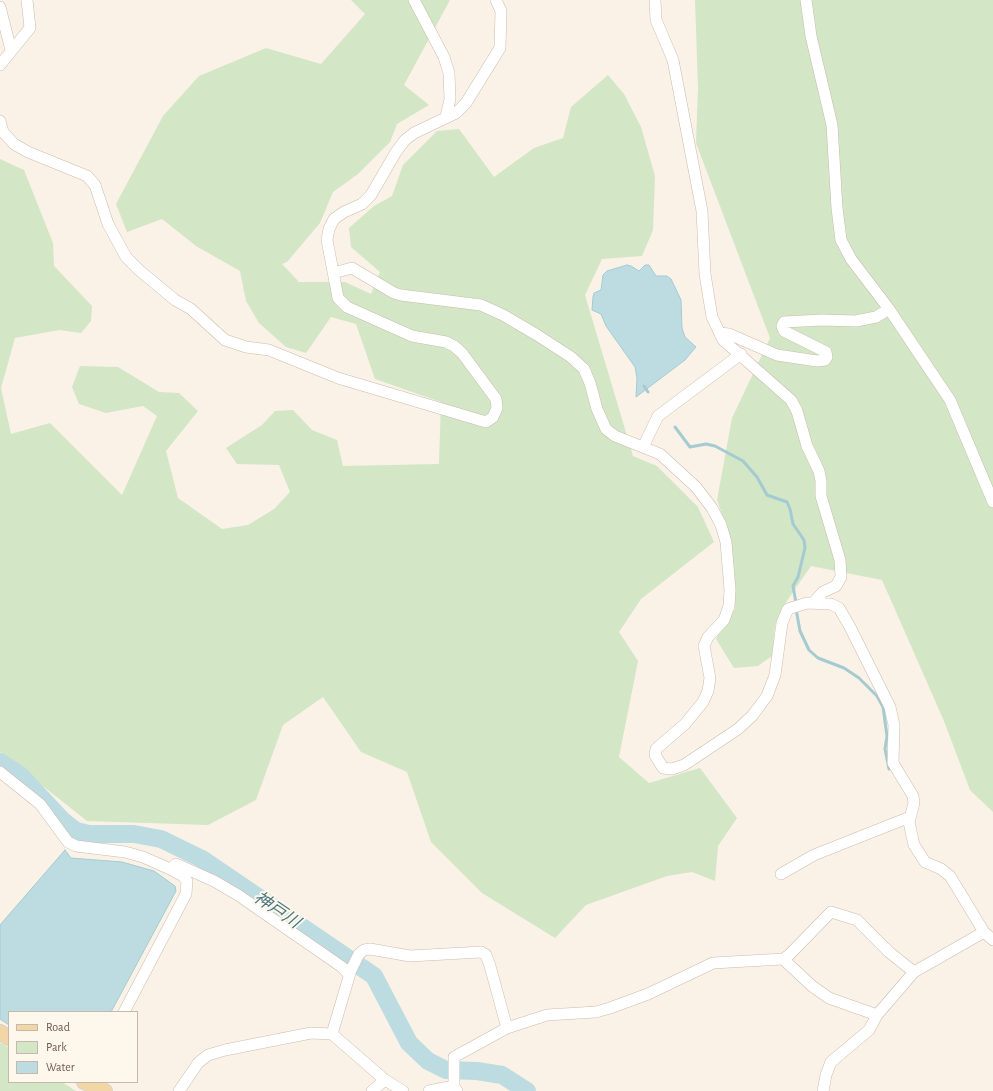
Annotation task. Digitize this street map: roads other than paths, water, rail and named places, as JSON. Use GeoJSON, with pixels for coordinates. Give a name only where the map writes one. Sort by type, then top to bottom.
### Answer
{"type":"FeatureCollection","features":[{"type":"Feature","properties":{"kind":"main road"},"geometry":{"type":"LineString","coordinates":[[88,1083],[105,1091]]}},
{"type":"Feature","properties":{"kind":"street"},"geometry":{"type":"LineString","coordinates":[[0,66],[11,50],[22,40],[30,28],[27,0]]}},
{"type":"Feature","properties":{"kind":"street"},"geometry":{"type":"LineString","coordinates":[[414,0],[444,57],[449,73],[451,86],[446,117]]}},
{"type":"Feature","properties":{"kind":"street"},"geometry":{"type":"LineString","coordinates":[[0,121],[3,132],[14,144],[28,152],[87,176],[95,185],[108,224],[126,257],[175,300],[191,309],[225,340],[246,347],[269,350],[338,378],[486,422],[493,417],[497,408],[496,399],[462,353],[454,346],[446,342],[412,336],[347,307],[338,298],[327,240],[329,229],[334,219],[344,212],[362,204],[371,195],[396,152],[405,140],[414,133],[456,113],[466,103],[500,48],[501,11],[496,0]]}},
{"type":"Feature","properties":{"kind":"street"},"geometry":{"type":"LineString","coordinates":[[655,0],[656,20],[673,60],[702,211],[705,274],[712,318],[723,340],[741,354],[790,400],[797,411],[807,446],[819,471],[821,496],[840,560],[841,577],[836,586],[823,592],[813,603]]}},
{"type":"Feature","properties":{"kind":"street"},"geometry":{"type":"LineString","coordinates":[[806,0],[810,36],[832,125],[837,208],[841,240],[851,259],[888,309],[950,400],[993,502]]}},
{"type":"Feature","properties":{"kind":"street"},"geometry":{"type":"LineString","coordinates":[[0,7],[11,50]]}},
{"type":"Feature","properties":{"kind":"street"},"geometry":{"type":"LineString","coordinates":[[333,273],[352,268],[394,293],[481,305],[503,315],[571,357],[584,369],[590,383],[597,409],[606,429],[615,436],[660,454],[676,467],[696,487],[712,508],[721,525],[726,542],[729,570],[729,606],[724,620],[708,637],[704,646],[704,655],[710,678],[708,691],[703,702],[685,724],[656,749],[655,755],[663,768],[672,770],[684,765],[738,729],[752,716],[767,696],[775,675],[786,612],[796,606],[813,603],[831,604],[839,608],[854,633],[890,707],[894,725],[893,763],[913,796],[914,803],[910,817],[910,829],[914,845],[926,862],[941,869],[950,876],[990,937],[914,972],[877,1015],[869,1030],[831,1062],[826,1075],[823,1091]]}},
{"type":"Feature","properties":{"kind":"street"},"geometry":{"type":"LineString","coordinates":[[720,333],[729,334],[777,356],[817,361],[825,360],[827,357],[826,352],[784,331],[782,326],[784,322],[822,320],[856,321],[876,317],[888,309]]}},
{"type":"Feature","properties":{"kind":"street"},"geometry":{"type":"LineString","coordinates":[[643,447],[658,416],[741,354]]}},
{"type":"Feature","properties":{"kind":"street"},"geometry":{"type":"LineString","coordinates":[[0,772],[40,804],[68,842],[76,846],[125,852],[143,857],[170,869],[182,876],[187,881],[186,894],[125,1011]]}},
{"type":"Feature","properties":{"kind":"street"},"geometry":{"type":"LineString","coordinates":[[781,874],[814,855],[910,817]]}},
{"type":"Feature","properties":{"kind":"street"},"geometry":{"type":"LineString","coordinates":[[170,869],[176,864],[214,881],[238,895],[350,972]]}},
{"type":"Feature","properties":{"kind":"street"},"geometry":{"type":"LineString","coordinates":[[429,1091],[455,1086],[454,1057],[507,1028],[547,1015],[596,1012],[610,1008],[648,994],[713,963],[782,959],[789,955],[831,912],[857,920],[889,952],[914,972]]}},
{"type":"Feature","properties":{"kind":"street"},"geometry":{"type":"LineString","coordinates":[[332,1034],[350,972],[356,959],[364,950],[370,949],[410,956],[481,952],[486,955],[490,966],[507,1028]]}},
{"type":"Feature","properties":{"kind":"street"},"geometry":{"type":"LineString","coordinates":[[782,959],[812,986],[829,998],[877,1015]]}},
{"type":"Feature","properties":{"kind":"street"},"geometry":{"type":"LineString","coordinates":[[179,1091],[198,1063],[208,1055],[225,1050],[311,1033],[332,1034],[385,1080],[403,1091]]}},
{"type":"Feature","properties":{"kind":"street"},"geometry":{"type":"LineString","coordinates":[[372,1091],[385,1080]]}},
{"type":"Feature","properties":{"kind":"water"},"geometry":{"type":"Polygon","coordinates":[[[627,265],[639,271],[645,265],[649,265],[656,276],[667,276],[671,279],[681,300],[682,328],[685,337],[696,347],[685,360],[636,397],[637,378],[635,367],[606,326],[601,314],[592,310],[594,293],[601,290],[603,275],[607,271],[627,265]]]}},
{"type":"Feature","properties":{"kind":"water"},"geometry":{"type":"Polygon","coordinates":[[[65,850],[71,858],[122,862],[154,871],[175,886],[176,891],[112,1011],[8,1011],[8,1024],[0,1019],[0,925],[65,850]]]}},
{"type":"Feature","properties":{"kind":"waterway"},"geometry":{"type":"LineString","coordinates":[[644,386],[648,392]]}},
{"type":"Feature","properties":{"kind":"waterway"},"geometry":{"type":"LineString","coordinates":[[675,427],[690,447],[706,444],[715,446],[743,461],[757,477],[767,495],[787,502],[793,524],[804,540],[805,548],[798,577],[793,586],[796,603]]}},
{"type":"Feature","properties":{"kind":"waterway"},"geometry":{"type":"LineString","coordinates":[[796,609],[800,631],[809,650],[818,658],[844,668],[859,678],[877,696],[883,707],[887,736],[885,749],[889,769]]}},
{"type":"Feature","properties":{"kind":"waterway","name":"神戸川"},"geometry":{"type":"LineString","coordinates":[[0,762],[20,775],[62,820],[76,831],[89,834],[134,834],[161,839],[202,859],[374,976],[409,1043],[428,1061],[446,1070],[477,1071],[502,1075],[527,1091]]}}]}
